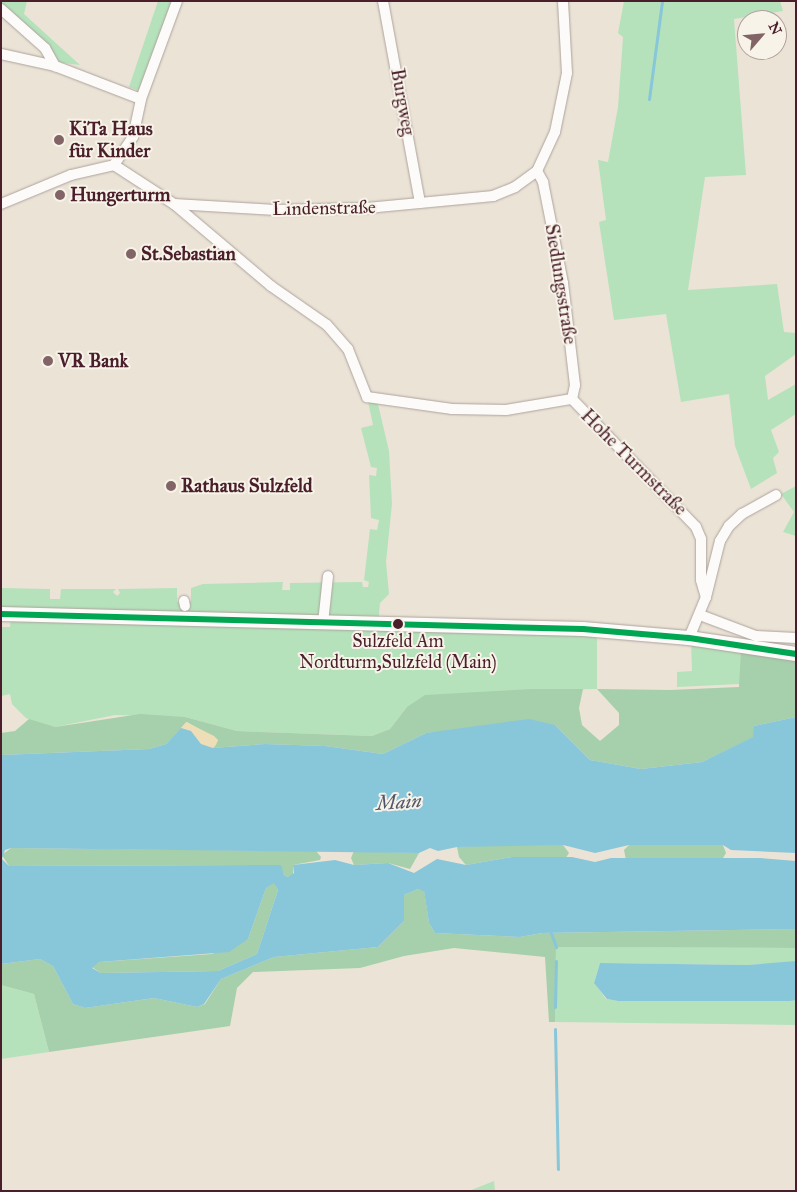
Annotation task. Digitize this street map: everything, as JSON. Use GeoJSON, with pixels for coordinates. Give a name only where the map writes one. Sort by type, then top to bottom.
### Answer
{"type":"FeatureCollection","features":[{"type":"Feature","properties":{"kind":"main road"},"geometry":{"type":"LineString","coordinates":[[1,614],[554,628],[689,638],[796,654]]}},
{"type":"Feature","properties":{"kind":"street"},"geometry":{"type":"LineString","coordinates":[[1,204],[71,175],[114,166],[133,137],[141,99],[177,1]]}},
{"type":"Feature","properties":{"kind":"street","name":"Burgweg"},"geometry":{"type":"LineString","coordinates":[[383,1],[420,203]]}},
{"type":"Feature","properties":{"kind":"street"},"geometry":{"type":"LineString","coordinates":[[537,171],[555,132],[566,87],[567,58],[563,1]]}},
{"type":"Feature","properties":{"kind":"street"},"geometry":{"type":"LineString","coordinates":[[1,9],[45,48],[55,66]]}},
{"type":"Feature","properties":{"kind":"street"},"geometry":{"type":"LineString","coordinates":[[1,54],[55,66],[141,99]]}},
{"type":"Feature","properties":{"kind":"street","name":"Lindenstraße"},"geometry":{"type":"LineString","coordinates":[[114,166],[174,204],[276,210],[420,203],[493,196],[514,187],[537,171]]}},
{"type":"Feature","properties":{"kind":"street","name":"Siedlungsstraße"},"geometry":{"type":"LineString","coordinates":[[537,171],[543,182],[563,283],[575,385],[572,399]]}},
{"type":"Feature","properties":{"kind":"street","name":"Hohe Turmstraße"},"geometry":{"type":"LineString","coordinates":[[174,204],[271,286],[327,325],[348,349],[367,396],[452,409],[506,410],[572,399],[696,527],[701,539],[701,580],[706,597]]}},
{"type":"Feature","properties":{"kind":"street"},"geometry":{"type":"LineString","coordinates":[[689,638],[706,597],[720,541],[729,526],[742,514],[776,495]]}},
{"type":"Feature","properties":{"kind":"street"},"geometry":{"type":"LineString","coordinates":[[323,623],[328,576]]}},
{"type":"Feature","properties":{"kind":"street"},"geometry":{"type":"LineString","coordinates":[[700,615],[756,636],[796,638]]}},
{"type":"Feature","properties":{"kind":"green space"},"geometry":{"type":"Polygon","coordinates":[[[1,1],[27,1],[24,14],[80,65],[56,62],[1,7],[1,1]]]}},
{"type":"Feature","properties":{"kind":"green space"},"geometry":{"type":"Polygon","coordinates":[[[158,1],[176,1],[143,92],[129,87],[158,1]]]}},
{"type":"Feature","properties":{"kind":"green space"},"geometry":{"type":"Polygon","coordinates":[[[624,1],[780,1],[783,10],[737,10],[737,19],[734,19],[746,175],[705,177],[688,290],[777,284],[784,332],[796,333],[796,354],[765,376],[768,400],[796,384],[796,414],[771,430],[779,452],[773,458],[777,473],[751,489],[735,446],[729,394],[681,402],[666,314],[614,320],[599,222],[606,220],[598,160],[608,162],[618,107],[623,37],[618,33],[624,1]]]}},
{"type":"Feature","properties":{"kind":"green space"},"geometry":{"type":"Polygon","coordinates":[[[367,397],[377,400],[389,451],[392,504],[386,562],[389,594],[380,603],[378,624],[597,630],[597,689],[499,691],[407,707],[390,729],[372,736],[237,731],[185,717],[115,715],[55,727],[41,725],[26,718],[12,704],[10,694],[1,696],[1,627],[10,627],[11,615],[1,614],[1,588],[50,589],[50,599],[60,599],[61,589],[116,589],[113,592],[117,596],[120,593],[118,589],[177,588],[177,602],[191,601],[191,588],[203,584],[283,582],[282,590],[290,590],[290,583],[362,582],[363,587],[368,587],[369,582],[364,580],[370,529],[377,530],[379,520],[371,518],[369,475],[376,476],[377,468],[371,467],[361,428],[373,425],[367,397]]]}},
{"type":"Feature","properties":{"kind":"green space"},"geometry":{"type":"Polygon","coordinates":[[[796,486],[796,536],[783,532],[794,512],[781,494],[796,486]]]}},
{"type":"Feature","properties":{"kind":"green space"},"geometry":{"type":"Polygon","coordinates":[[[691,641],[741,648],[740,684],[677,687],[677,672],[692,671],[691,641]]]}},
{"type":"Feature","properties":{"kind":"green space"},"geometry":{"type":"Polygon","coordinates":[[[741,648],[796,656],[796,717],[754,726],[754,737],[702,762],[641,769],[590,760],[555,725],[426,733],[383,754],[325,746],[265,744],[213,748],[218,740],[187,722],[166,744],[149,749],[1,755],[1,733],[15,731],[29,719],[55,727],[140,714],[185,717],[237,731],[372,736],[390,729],[407,707],[425,695],[532,689],[583,689],[579,708],[582,725],[600,741],[619,725],[619,713],[597,689],[670,690],[739,687],[741,648]]]}},
{"type":"Feature","properties":{"kind":"green space"},"geometry":{"type":"Polygon","coordinates":[[[502,844],[563,845],[569,853],[565,859],[512,857],[466,865],[459,857],[457,847],[502,844]]]}},
{"type":"Feature","properties":{"kind":"green space"},"geometry":{"type":"Polygon","coordinates":[[[629,845],[723,845],[726,853],[723,858],[626,860],[624,850],[629,845]]]}},
{"type":"Feature","properties":{"kind":"green space"},"geometry":{"type":"Polygon","coordinates":[[[11,848],[316,851],[321,857],[320,860],[293,865],[293,875],[288,877],[284,875],[280,865],[9,866],[2,855],[11,848]]]}},
{"type":"Feature","properties":{"kind":"green space"},"geometry":{"type":"Polygon","coordinates":[[[354,851],[419,853],[410,869],[388,863],[354,865],[351,858],[354,851]]]}},
{"type":"Feature","properties":{"kind":"green space"},"geometry":{"type":"Polygon","coordinates":[[[274,882],[278,890],[257,954],[218,971],[101,973],[92,967],[99,962],[212,954],[248,939],[266,888],[274,882]]]}},
{"type":"Feature","properties":{"kind":"green space"},"geometry":{"type":"Polygon","coordinates":[[[418,889],[424,890],[429,923],[435,933],[520,937],[542,933],[796,929],[796,948],[556,947],[555,1022],[549,1022],[545,957],[454,948],[404,956],[360,968],[253,972],[237,988],[230,1026],[49,1052],[34,994],[1,985],[1,964],[40,959],[53,966],[73,1004],[85,1008],[154,998],[197,1007],[205,1004],[221,979],[274,957],[378,947],[404,921],[404,895],[418,889]]]}},
{"type":"Feature","properties":{"kind":"green space"},"geometry":{"type":"Polygon","coordinates":[[[556,947],[796,948],[796,961],[789,963],[748,965],[600,963],[594,982],[606,999],[618,1001],[796,1000],[796,1025],[555,1022],[556,947]]]}},
{"type":"Feature","properties":{"kind":"green space"},"geometry":{"type":"Polygon","coordinates":[[[1,985],[34,994],[49,1052],[1,1059],[1,985]]]}},
{"type":"Feature","properties":{"kind":"green space"},"geometry":{"type":"Polygon","coordinates":[[[494,1181],[495,1191],[469,1191],[494,1181]]]}},
{"type":"Feature","properties":{"kind":"sand"},"geometry":{"type":"Polygon","coordinates":[[[186,722],[214,736],[218,740],[216,745],[213,748],[201,744],[191,731],[181,728],[186,722]]]}},
{"type":"Feature","properties":{"kind":"water","name":"Main"},"geometry":{"type":"Polygon","coordinates":[[[796,717],[796,853],[731,850],[723,845],[629,845],[595,853],[563,845],[457,847],[438,851],[430,848],[419,853],[11,848],[5,850],[2,859],[9,866],[281,865],[284,875],[288,877],[294,873],[293,865],[335,860],[354,865],[388,863],[414,873],[437,859],[466,865],[512,857],[572,857],[595,862],[611,858],[760,858],[796,861],[796,929],[542,933],[520,937],[435,933],[429,923],[424,891],[418,889],[404,895],[404,921],[378,947],[274,957],[221,979],[204,1004],[197,1007],[154,998],[85,1008],[73,1004],[53,966],[40,959],[1,964],[1,755],[149,749],[166,744],[181,728],[191,731],[201,744],[213,748],[265,744],[325,746],[383,754],[426,733],[529,719],[555,725],[590,760],[641,769],[702,762],[753,737],[754,726],[796,717]],[[274,883],[266,888],[248,939],[229,952],[99,962],[92,968],[101,973],[218,971],[257,954],[278,890],[274,883]]]}},
{"type":"Feature","properties":{"kind":"water"},"geometry":{"type":"Polygon","coordinates":[[[796,961],[796,1000],[790,1001],[618,1001],[607,999],[594,983],[600,963],[748,965],[796,961]]]}},
{"type":"Feature","properties":{"kind":"waterway"},"geometry":{"type":"LineString","coordinates":[[649,99],[662,1]]}},
{"type":"Feature","properties":{"kind":"waterway"},"geometry":{"type":"LineString","coordinates":[[551,933],[556,947]]}},
{"type":"Feature","properties":{"kind":"waterway"},"geometry":{"type":"LineString","coordinates":[[555,1007],[556,961]]}},
{"type":"Feature","properties":{"kind":"waterway"},"geometry":{"type":"LineString","coordinates":[[555,1029],[558,1169]]}},
{"type":"Feature","properties":{"kind":"transit line"},"geometry":{"type":"LineString","coordinates":[[1,614],[583,629],[689,638],[796,654]]}},
{"type":"Feature","properties":{"kind":"place","name":"KiTa Haus für Kinder"},"geometry":{"type":"Point","coordinates":[59,140]}},
{"type":"Feature","properties":{"kind":"place","name":"Hungerturm"},"geometry":{"type":"Point","coordinates":[60,195]}},
{"type":"Feature","properties":{"kind":"place","name":"St.Sebastian"},"geometry":{"type":"Point","coordinates":[131,254]}},
{"type":"Feature","properties":{"kind":"place","name":"VR Bank"},"geometry":{"type":"Point","coordinates":[48,361]}},
{"type":"Feature","properties":{"kind":"place","name":"Rathaus Sulzfeld"},"geometry":{"type":"Point","coordinates":[171,486]}},
{"type":"Feature","properties":{"kind":"place","name":"Sulzfeld Am Nordturm,Sulzfeld (Main)"},"geometry":{"type":"Point","coordinates":[398,624]}}]}
